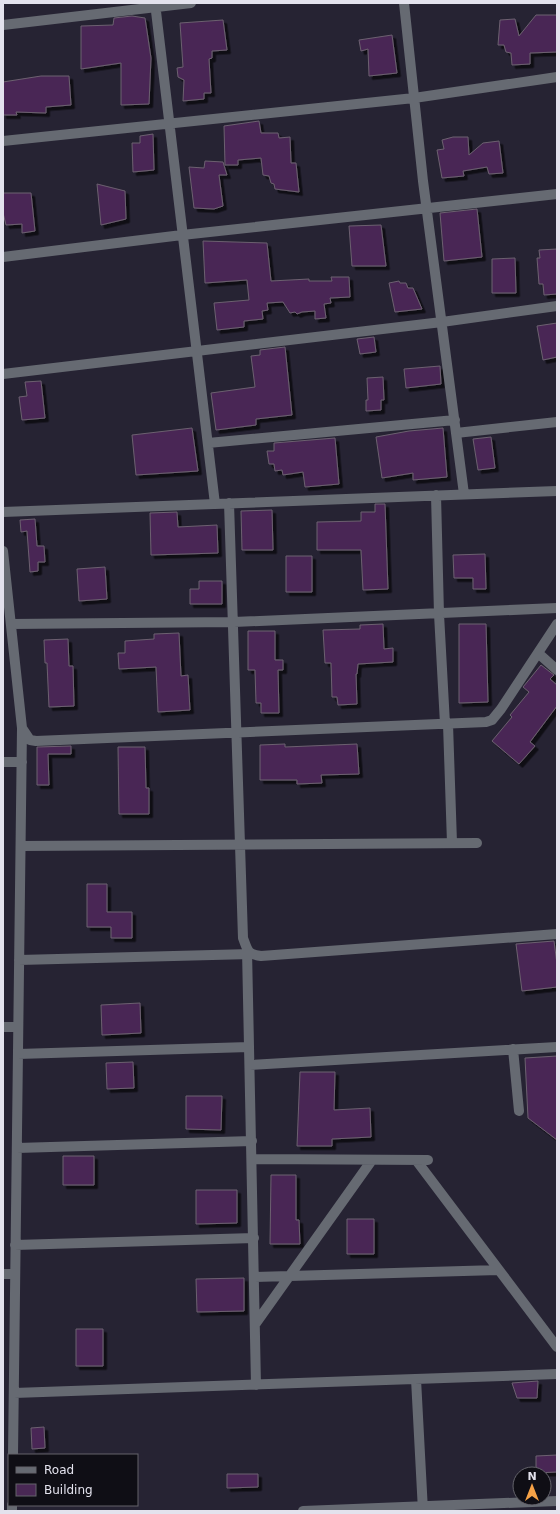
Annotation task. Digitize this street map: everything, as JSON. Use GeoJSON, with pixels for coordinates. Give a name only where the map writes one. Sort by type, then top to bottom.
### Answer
{"type":"FeatureCollection","features":[{"type":"Feature","properties":{"kind":"street"},"geometry":{"type":"LineString","coordinates":[[3,25],[156,5],[191,3]]}},
{"type":"Feature","properties":{"kind":"street"},"geometry":{"type":"LineString","coordinates":[[404,3],[427,208],[464,494]]}},
{"type":"Feature","properties":{"kind":"street"},"geometry":{"type":"LineString","coordinates":[[156,5],[215,504]]}},
{"type":"Feature","properties":{"kind":"street"},"geometry":{"type":"LineString","coordinates":[[3,141],[414,98],[557,77]]}},
{"type":"Feature","properties":{"kind":"street"},"geometry":{"type":"LineString","coordinates":[[3,257],[182,235],[557,194]]}},
{"type":"Feature","properties":{"kind":"street"},"geometry":{"type":"LineString","coordinates":[[3,374],[442,322],[557,306]]}},
{"type":"Feature","properties":{"kind":"street"},"geometry":{"type":"LineString","coordinates":[[208,443],[455,420]]}},
{"type":"Feature","properties":{"kind":"street"},"geometry":{"type":"LineString","coordinates":[[456,433],[557,422]]}},
{"type":"Feature","properties":{"kind":"street"},"geometry":{"type":"LineString","coordinates":[[3,512],[557,491]]}},
{"type":"Feature","properties":{"kind":"street"},"geometry":{"type":"LineString","coordinates":[[436,495],[439,614],[452,843]]}},
{"type":"Feature","properties":{"kind":"street"},"geometry":{"type":"LineString","coordinates":[[229,503],[238,732],[243,938],[248,953],[256,1385]]}},
{"type":"Feature","properties":{"kind":"street"},"geometry":{"type":"LineString","coordinates":[[3,551],[22,728],[13,1454]]}},
{"type":"Feature","properties":{"kind":"street"},"geometry":{"type":"LineString","coordinates":[[11,624],[234,622],[557,608]]}},
{"type":"Feature","properties":{"kind":"street"},"geometry":{"type":"LineString","coordinates":[[22,728],[30,740],[36,741],[486,722],[492,720],[502,709],[557,624]]}},
{"type":"Feature","properties":{"kind":"street"},"geometry":{"type":"LineString","coordinates":[[538,653],[557,670]]}},
{"type":"Feature","properties":{"kind":"street"},"geometry":{"type":"LineString","coordinates":[[3,762],[22,762]]}},
{"type":"Feature","properties":{"kind":"street"},"geometry":{"type":"LineString","coordinates":[[21,846],[477,843]]}},
{"type":"Feature","properties":{"kind":"street"},"geometry":{"type":"LineString","coordinates":[[19,960],[248,953],[261,956],[557,934]]}},
{"type":"Feature","properties":{"kind":"street"},"geometry":{"type":"LineString","coordinates":[[3,1028],[18,1027]]}},
{"type":"Feature","properties":{"kind":"street"},"geometry":{"type":"LineString","coordinates":[[18,1054],[250,1047]]}},
{"type":"Feature","properties":{"kind":"street"},"geometry":{"type":"LineString","coordinates":[[250,1065],[557,1047]]}},
{"type":"Feature","properties":{"kind":"street"},"geometry":{"type":"LineString","coordinates":[[513,1049],[519,1111]]}},
{"type":"Feature","properties":{"kind":"street"},"geometry":{"type":"LineString","coordinates":[[17,1148],[252,1141]]}},
{"type":"Feature","properties":{"kind":"street"},"geometry":{"type":"LineString","coordinates":[[252,1159],[428,1160]]}},
{"type":"Feature","properties":{"kind":"street"},"geometry":{"type":"LineString","coordinates":[[256,1323],[372,1160]]}},
{"type":"Feature","properties":{"kind":"street"},"geometry":{"type":"LineString","coordinates":[[416,1160],[557,1348]]}},
{"type":"Feature","properties":{"kind":"street"},"geometry":{"type":"LineString","coordinates":[[16,1245],[254,1238]]}},
{"type":"Feature","properties":{"kind":"street"},"geometry":{"type":"LineString","coordinates":[[255,1277],[498,1270]]}},
{"type":"Feature","properties":{"kind":"street"},"geometry":{"type":"LineString","coordinates":[[3,1274],[15,1274]]}},
{"type":"Feature","properties":{"kind":"street"},"geometry":{"type":"LineString","coordinates":[[14,1393],[557,1374]]}},
{"type":"Feature","properties":{"kind":"street"},"geometry":{"type":"LineString","coordinates":[[416,1379],[422,1509]]}},
{"type":"Feature","properties":{"kind":"street"},"geometry":{"type":"LineString","coordinates":[[303,1511],[422,1509],[557,1501]]}},
{"type":"Feature","properties":{"kind":"building"},"geometry":{"type":"Polygon","coordinates":[[[536,15],[557,15],[557,52],[530,53],[530,64],[512,65],[511,53],[506,52],[504,45],[498,45],[500,20],[515,19],[519,36],[536,15]]]}},
{"type":"Feature","properties":{"kind":"building"},"geometry":{"type":"Polygon","coordinates":[[[132,16],[145,18],[151,58],[149,104],[121,105],[121,63],[81,69],[81,26],[113,25],[114,18],[132,16]]]}},
{"type":"Feature","properties":{"kind":"building"},"geometry":{"type":"Polygon","coordinates":[[[223,20],[227,50],[212,51],[212,58],[209,59],[211,93],[204,93],[204,99],[183,101],[184,80],[178,77],[177,68],[183,67],[180,23],[223,20]]]}},
{"type":"Feature","properties":{"kind":"building"},"geometry":{"type":"Polygon","coordinates":[[[392,35],[397,73],[369,76],[368,49],[361,51],[359,40],[392,35]]]}},
{"type":"Feature","properties":{"kind":"building"},"geometry":{"type":"Polygon","coordinates":[[[41,76],[69,76],[71,105],[46,107],[46,113],[16,112],[17,115],[3,115],[3,82],[41,76]]]}},
{"type":"Feature","properties":{"kind":"building"},"geometry":{"type":"Polygon","coordinates":[[[259,121],[261,133],[278,133],[279,138],[290,137],[291,163],[296,163],[299,192],[275,189],[269,176],[263,175],[261,158],[238,160],[238,165],[225,165],[224,126],[259,121]]]}},
{"type":"Feature","properties":{"kind":"building"},"geometry":{"type":"Polygon","coordinates":[[[153,134],[154,170],[133,172],[132,143],[140,143],[140,136],[153,134]]]}},
{"type":"Feature","properties":{"kind":"building"},"geometry":{"type":"Polygon","coordinates":[[[453,137],[468,137],[469,155],[483,143],[499,141],[503,173],[489,174],[487,167],[463,171],[464,176],[442,178],[437,150],[444,149],[442,140],[453,137]]]}},
{"type":"Feature","properties":{"kind":"building"},"geometry":{"type":"Polygon","coordinates":[[[205,161],[223,162],[227,175],[219,175],[223,206],[214,209],[194,208],[189,167],[204,168],[205,161]]]}},
{"type":"Feature","properties":{"kind":"building"},"geometry":{"type":"Polygon","coordinates":[[[97,184],[125,191],[126,219],[101,225],[97,184]]]}},
{"type":"Feature","properties":{"kind":"building"},"geometry":{"type":"Polygon","coordinates":[[[3,193],[31,193],[35,231],[22,233],[22,224],[6,225],[3,213],[3,193]]]}},
{"type":"Feature","properties":{"kind":"building"},"geometry":{"type":"Polygon","coordinates":[[[477,209],[482,257],[444,261],[440,213],[477,209]]]}},
{"type":"Feature","properties":{"kind":"building"},"geometry":{"type":"Polygon","coordinates":[[[381,225],[386,266],[352,266],[349,226],[381,225]]]}},
{"type":"Feature","properties":{"kind":"building"},"geometry":{"type":"Polygon","coordinates":[[[203,241],[267,243],[271,281],[309,279],[309,281],[332,281],[331,277],[349,277],[350,297],[330,298],[331,303],[324,304],[326,318],[315,319],[315,311],[297,314],[295,312],[290,313],[283,302],[267,303],[268,310],[262,311],[263,319],[244,321],[244,327],[217,330],[214,303],[249,300],[247,280],[205,283],[203,241]]]}},
{"type":"Feature","properties":{"kind":"building"},"geometry":{"type":"Polygon","coordinates":[[[557,249],[557,294],[544,295],[543,284],[539,284],[537,258],[540,258],[539,250],[557,249]]]}},
{"type":"Feature","properties":{"kind":"building"},"geometry":{"type":"Polygon","coordinates":[[[515,258],[516,293],[492,293],[492,259],[515,258]]]}},
{"type":"Feature","properties":{"kind":"building"},"geometry":{"type":"Polygon","coordinates":[[[399,281],[400,283],[406,283],[408,288],[413,288],[422,309],[395,312],[389,283],[399,281]]]}},
{"type":"Feature","properties":{"kind":"building"},"geometry":{"type":"Polygon","coordinates":[[[557,323],[557,357],[543,360],[537,326],[557,323]]]}},
{"type":"Feature","properties":{"kind":"building"},"geometry":{"type":"Polygon","coordinates":[[[374,337],[376,352],[360,354],[357,339],[374,337]]]}},
{"type":"Feature","properties":{"kind":"building"},"geometry":{"type":"Polygon","coordinates":[[[285,347],[292,415],[256,419],[256,425],[216,430],[211,393],[255,387],[251,356],[260,355],[260,350],[285,347]]]}},
{"type":"Feature","properties":{"kind":"building"},"geometry":{"type":"Polygon","coordinates":[[[440,366],[441,384],[406,388],[404,369],[440,366]]]}},
{"type":"Feature","properties":{"kind":"building"},"geometry":{"type":"Polygon","coordinates":[[[383,377],[384,400],[381,400],[381,410],[366,411],[366,400],[368,400],[367,378],[383,377]]]}},
{"type":"Feature","properties":{"kind":"building"},"geometry":{"type":"Polygon","coordinates":[[[41,381],[45,418],[22,420],[19,397],[27,396],[25,382],[41,381]]]}},
{"type":"Feature","properties":{"kind":"building"},"geometry":{"type":"Polygon","coordinates":[[[192,428],[198,471],[136,475],[132,435],[192,428]]]}},
{"type":"Feature","properties":{"kind":"building"},"geometry":{"type":"Polygon","coordinates":[[[443,428],[447,477],[413,480],[413,473],[382,478],[376,437],[409,431],[443,428]]]}},
{"type":"Feature","properties":{"kind":"building"},"geometry":{"type":"Polygon","coordinates":[[[491,437],[495,468],[478,470],[473,439],[491,437]]]}},
{"type":"Feature","properties":{"kind":"building"},"geometry":{"type":"Polygon","coordinates":[[[335,438],[339,484],[305,487],[303,472],[283,475],[282,470],[275,471],[274,464],[269,464],[267,451],[274,451],[274,443],[335,438]]]}},
{"type":"Feature","properties":{"kind":"building"},"geometry":{"type":"Polygon","coordinates":[[[375,504],[385,504],[388,589],[363,590],[361,550],[317,550],[317,522],[361,521],[361,512],[375,512],[375,504]]]}},
{"type":"Feature","properties":{"kind":"building"},"geometry":{"type":"Polygon","coordinates":[[[272,510],[273,550],[242,550],[241,511],[272,510]]]}},
{"type":"Feature","properties":{"kind":"building"},"geometry":{"type":"Polygon","coordinates":[[[177,512],[178,527],[217,525],[218,553],[151,555],[150,513],[177,512]]]}},
{"type":"Feature","properties":{"kind":"building"},"geometry":{"type":"Polygon","coordinates":[[[35,519],[37,546],[44,546],[45,562],[38,562],[38,571],[30,572],[27,531],[21,532],[20,520],[35,519]]]}},
{"type":"Feature","properties":{"kind":"building"},"geometry":{"type":"Polygon","coordinates":[[[485,554],[486,589],[473,589],[473,578],[454,578],[453,555],[485,554]]]}},
{"type":"Feature","properties":{"kind":"building"},"geometry":{"type":"Polygon","coordinates":[[[286,556],[312,556],[312,592],[286,592],[286,556]]]}},
{"type":"Feature","properties":{"kind":"building"},"geometry":{"type":"Polygon","coordinates":[[[105,567],[107,599],[79,601],[77,569],[105,567]]]}},
{"type":"Feature","properties":{"kind":"building"},"geometry":{"type":"Polygon","coordinates":[[[199,581],[222,581],[222,604],[190,604],[190,589],[199,589],[199,581]]]}},
{"type":"Feature","properties":{"kind":"building"},"geometry":{"type":"Polygon","coordinates":[[[383,624],[384,649],[393,648],[393,662],[358,664],[356,674],[357,704],[338,705],[337,697],[332,697],[331,663],[325,663],[323,630],[360,629],[360,625],[383,624]]]}},
{"type":"Feature","properties":{"kind":"building"},"geometry":{"type":"Polygon","coordinates":[[[459,624],[486,624],[488,702],[459,703],[459,624]]]}},
{"type":"Feature","properties":{"kind":"building"},"geometry":{"type":"Polygon","coordinates":[[[248,631],[275,631],[275,660],[283,660],[283,670],[278,670],[279,713],[261,713],[261,703],[256,703],[255,670],[248,670],[248,631]]]}},
{"type":"Feature","properties":{"kind":"building"},"geometry":{"type":"Polygon","coordinates":[[[179,633],[181,676],[188,675],[190,710],[158,712],[156,667],[119,669],[118,653],[125,653],[125,641],[154,639],[154,634],[179,633]]]}},
{"type":"Feature","properties":{"kind":"building"},"geometry":{"type":"Polygon","coordinates":[[[68,639],[69,666],[73,666],[74,706],[49,707],[47,663],[45,663],[44,640],[68,639]]]}},
{"type":"Feature","properties":{"kind":"building"},"geometry":{"type":"Polygon","coordinates":[[[541,665],[554,675],[550,679],[557,685],[557,706],[530,742],[535,746],[519,764],[492,741],[512,717],[510,715],[529,692],[523,687],[541,665]]]}},
{"type":"Feature","properties":{"kind":"building"},"geometry":{"type":"Polygon","coordinates":[[[285,744],[285,747],[357,744],[359,774],[321,775],[322,783],[297,784],[297,780],[260,780],[260,745],[285,744]]]}},
{"type":"Feature","properties":{"kind":"building"},"geometry":{"type":"Polygon","coordinates":[[[71,746],[71,754],[48,754],[49,785],[37,785],[37,747],[71,746]]]}},
{"type":"Feature","properties":{"kind":"building"},"geometry":{"type":"Polygon","coordinates":[[[118,747],[145,747],[146,788],[149,788],[149,814],[119,814],[118,747]]]}},
{"type":"Feature","properties":{"kind":"building"},"geometry":{"type":"Polygon","coordinates":[[[87,884],[107,884],[107,912],[132,912],[132,938],[111,938],[111,927],[87,927],[87,884]]]}},
{"type":"Feature","properties":{"kind":"building"},"geometry":{"type":"Polygon","coordinates":[[[554,941],[557,964],[557,987],[522,991],[516,944],[554,941]]]}},
{"type":"Feature","properties":{"kind":"building"},"geometry":{"type":"Polygon","coordinates":[[[140,1003],[141,1033],[102,1035],[101,1005],[140,1003]]]}},
{"type":"Feature","properties":{"kind":"building"},"geometry":{"type":"Polygon","coordinates":[[[557,1056],[557,1140],[528,1118],[525,1058],[557,1056]]]}},
{"type":"Feature","properties":{"kind":"building"},"geometry":{"type":"Polygon","coordinates":[[[133,1062],[134,1088],[107,1089],[106,1063],[133,1062]]]}},
{"type":"Feature","properties":{"kind":"building"},"geometry":{"type":"Polygon","coordinates":[[[300,1072],[335,1072],[334,1110],[370,1108],[371,1137],[332,1139],[332,1146],[297,1146],[300,1072]]]}},
{"type":"Feature","properties":{"kind":"building"},"geometry":{"type":"Polygon","coordinates":[[[186,1096],[222,1096],[221,1130],[186,1129],[186,1096]]]}},
{"type":"Feature","properties":{"kind":"building"},"geometry":{"type":"Polygon","coordinates":[[[63,1156],[94,1156],[94,1185],[63,1185],[63,1156]]]}},
{"type":"Feature","properties":{"kind":"building"},"geometry":{"type":"Polygon","coordinates":[[[271,1175],[296,1175],[296,1220],[299,1220],[300,1244],[270,1244],[271,1175]]]}},
{"type":"Feature","properties":{"kind":"building"},"geometry":{"type":"Polygon","coordinates":[[[196,1190],[237,1190],[237,1223],[196,1224],[196,1190]]]}},
{"type":"Feature","properties":{"kind":"building"},"geometry":{"type":"Polygon","coordinates":[[[347,1219],[374,1219],[374,1254],[347,1254],[347,1219]]]}},
{"type":"Feature","properties":{"kind":"building"},"geometry":{"type":"Polygon","coordinates":[[[244,1278],[244,1311],[197,1312],[196,1279],[244,1278]]]}},
{"type":"Feature","properties":{"kind":"building"},"geometry":{"type":"Polygon","coordinates":[[[76,1329],[103,1329],[103,1366],[76,1366],[76,1329]]]}},
{"type":"Feature","properties":{"kind":"building"},"geometry":{"type":"Polygon","coordinates":[[[538,1381],[537,1398],[517,1398],[512,1383],[538,1381]]]}},
{"type":"Feature","properties":{"kind":"building"},"geometry":{"type":"Polygon","coordinates":[[[44,1427],[45,1448],[32,1449],[31,1428],[44,1427]]]}},
{"type":"Feature","properties":{"kind":"building"},"geometry":{"type":"Polygon","coordinates":[[[557,1455],[557,1472],[552,1472],[552,1466],[536,1466],[536,1456],[557,1455]]]}},
{"type":"Feature","properties":{"kind":"building"},"geometry":{"type":"Polygon","coordinates":[[[227,1474],[258,1474],[258,1487],[227,1488],[227,1474]]]}}]}
